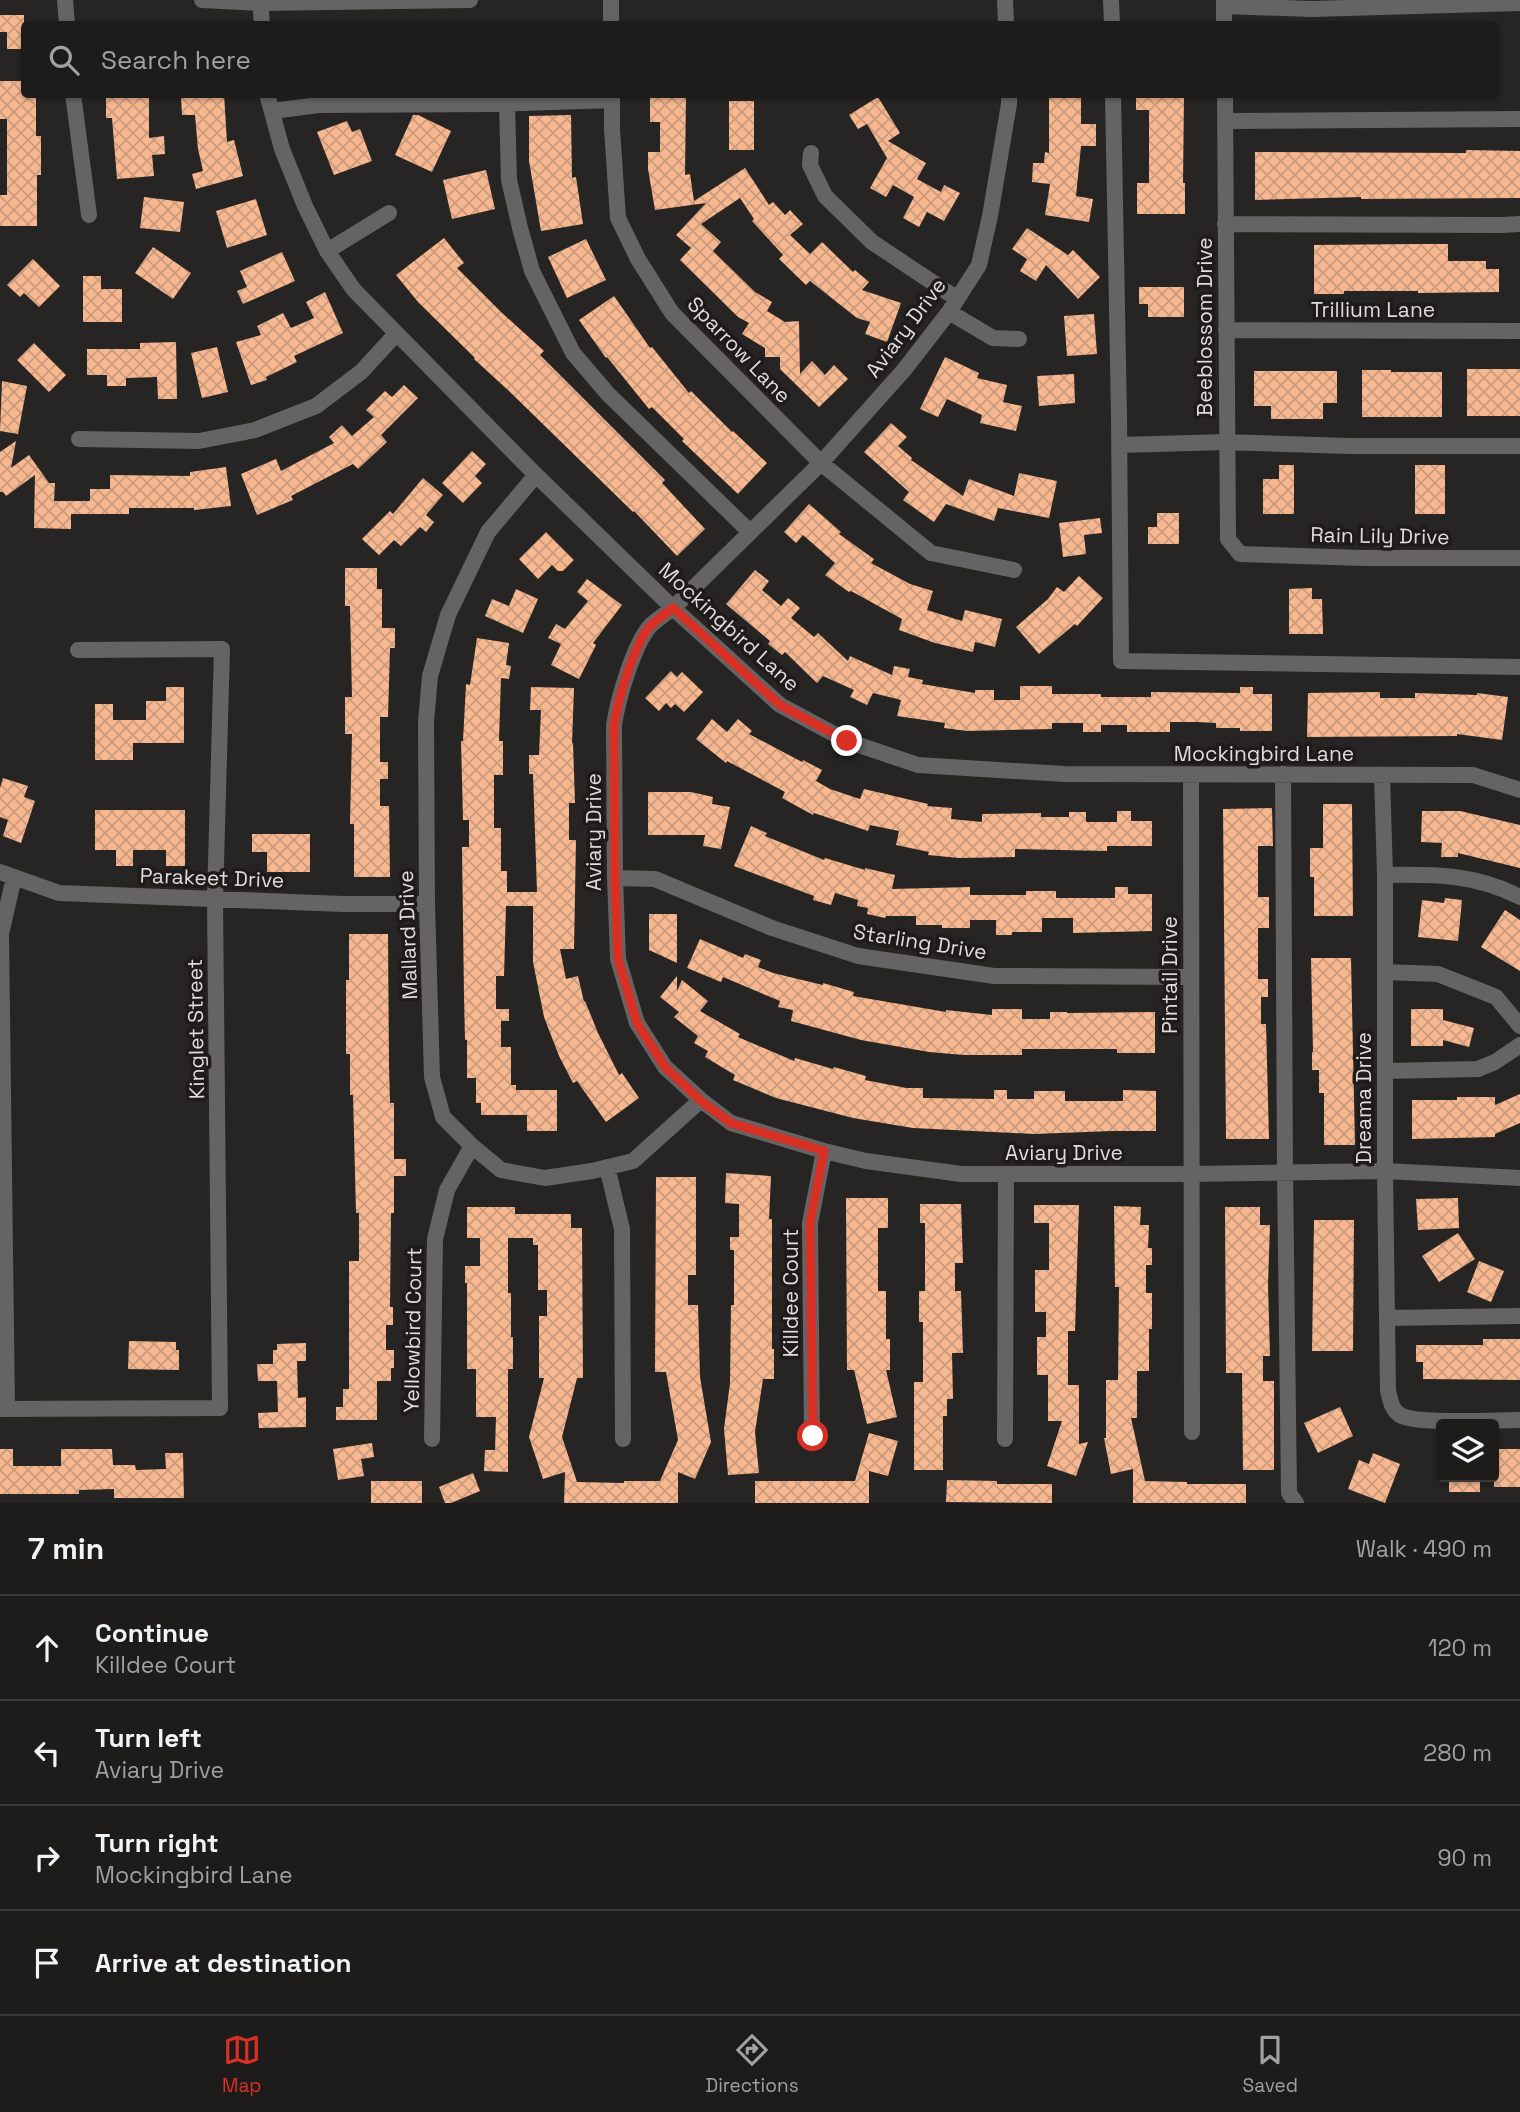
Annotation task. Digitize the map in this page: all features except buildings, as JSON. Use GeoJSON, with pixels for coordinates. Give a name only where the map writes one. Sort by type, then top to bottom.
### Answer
{"type":"FeatureCollection","features":[{"type":"Feature","properties":{"kind":"street"},"geometry":{"type":"LineString","coordinates":[[65,0],[67,21]]}},
{"type":"Feature","properties":{"kind":"street"},"geometry":{"type":"LineString","coordinates":[[202,0],[470,0]]}},
{"type":"Feature","properties":{"kind":"street"},"geometry":{"type":"LineString","coordinates":[[611,0],[611,21]]}},
{"type":"Feature","properties":{"kind":"street"},"geometry":{"type":"LineString","coordinates":[[1005,0],[1006,21]]}},
{"type":"Feature","properties":{"kind":"street"},"geometry":{"type":"LineString","coordinates":[[1111,0],[1112,21]]}},
{"type":"Feature","properties":{"kind":"street"},"geometry":{"type":"LineString","coordinates":[[260,1],[262,21]]}},
{"type":"Feature","properties":{"kind":"street"},"geometry":{"type":"LineString","coordinates":[[1224,21],[1224,3],[1312,9],[1520,3]]}},
{"type":"Feature","properties":{"kind":"street"},"geometry":{"type":"LineString","coordinates":[[74,98],[89,215]]}},
{"type":"Feature","properties":{"kind":"street","name":"Mockingbird Lane"},"geometry":{"type":"LineString","coordinates":[[268,98],[282,149],[305,206],[327,251],[354,290],[536,475],[673,608],[780,705],[847,741],[918,765],[1064,774],[1473,775],[1520,790]]}},
{"type":"Feature","properties":{"kind":"street"},"geometry":{"type":"LineString","coordinates":[[272,111],[319,105],[507,104],[597,98]]}},
{"type":"Feature","properties":{"kind":"street","name":"Sparrow Lane"},"geometry":{"type":"LineString","coordinates":[[612,98],[618,218],[638,259],[673,313],[821,463],[931,553],[1014,570]]}},
{"type":"Feature","properties":{"kind":"street","name":"Aviary Drive"},"geometry":{"type":"LineString","coordinates":[[1009,98],[979,265],[953,305],[904,370],[821,463],[673,608],[650,626],[636,652],[618,702],[614,725],[618,959],[637,1023],[665,1067],[701,1101],[731,1123],[866,1161],[961,1174],[1385,1171],[1520,1178]]}},
{"type":"Feature","properties":{"kind":"street"},"geometry":{"type":"LineString","coordinates":[[1113,98],[1121,661],[1520,667]]}},
{"type":"Feature","properties":{"kind":"street","name":"Beeblossom Drive"},"geometry":{"type":"LineString","coordinates":[[1225,98],[1228,539],[1240,554]]}},
{"type":"Feature","properties":{"kind":"street"},"geometry":{"type":"LineString","coordinates":[[507,104],[509,180],[520,228],[532,271],[573,353],[608,394],[750,532]]}},
{"type":"Feature","properties":{"kind":"street"},"geometry":{"type":"LineString","coordinates":[[1225,121],[1520,119]]}},
{"type":"Feature","properties":{"kind":"street"},"geometry":{"type":"LineString","coordinates":[[811,153],[810,165],[825,195],[872,243],[993,338],[1019,339]]}},
{"type":"Feature","properties":{"kind":"street"},"geometry":{"type":"LineString","coordinates":[[327,251],[389,213]]}},
{"type":"Feature","properties":{"kind":"street"},"geometry":{"type":"LineString","coordinates":[[1225,224],[1520,224]]}},
{"type":"Feature","properties":{"kind":"street","name":"Trillium Lane"},"geometry":{"type":"LineString","coordinates":[[1226,330],[1520,331]]}},
{"type":"Feature","properties":{"kind":"street"},"geometry":{"type":"LineString","coordinates":[[79,439],[199,441],[255,430],[316,406],[360,372],[396,334]]}},
{"type":"Feature","properties":{"kind":"street"},"geometry":{"type":"LineString","coordinates":[[1119,445],[1226,442],[1348,446],[1520,446]]}},
{"type":"Feature","properties":{"kind":"street","name":"Mallard Drive"},"geometry":{"type":"LineString","coordinates":[[536,475],[488,532],[448,615],[429,676],[426,722],[426,904],[432,1077],[443,1118],[472,1146],[501,1170],[545,1178],[632,1161],[701,1101]]}},
{"type":"Feature","properties":{"kind":"street","name":"Rain Lily Drive"},"geometry":{"type":"LineString","coordinates":[[1240,554],[1363,558],[1520,558]]}},
{"type":"Feature","properties":{"kind":"street","name":"Kinglet Street"},"geometry":{"type":"LineString","coordinates":[[4,1408],[220,1408],[215,899],[222,649],[78,650]]}},
{"type":"Feature","properties":{"kind":"street"},"geometry":{"type":"LineString","coordinates":[[1283,774],[1289,1493],[1296,1503]]}},
{"type":"Feature","properties":{"kind":"street","name":"Pintail Drive"},"geometry":{"type":"LineString","coordinates":[[1191,775],[1192,1432]]}},
{"type":"Feature","properties":{"kind":"street","name":"Dreama Drive"},"geometry":{"type":"LineString","coordinates":[[1382,775],[1388,1391],[1392,1407],[1402,1416],[1420,1420],[1520,1420]]}},
{"type":"Feature","properties":{"kind":"street"},"geometry":{"type":"LineString","coordinates":[[4,1408],[1,934],[7,875]]}},
{"type":"Feature","properties":{"kind":"street","name":"Parakeet Drive"},"geometry":{"type":"LineString","coordinates":[[7,875],[59,893],[343,904],[426,904]]}},
{"type":"Feature","properties":{"kind":"street"},"geometry":{"type":"LineString","coordinates":[[1385,875],[1458,876],[1520,897]]}},
{"type":"Feature","properties":{"kind":"street","name":"Starling Drive"},"geometry":{"type":"LineString","coordinates":[[615,878],[655,879],[772,928],[858,956],[993,976],[1191,977]]}},
{"type":"Feature","properties":{"kind":"street"},"geometry":{"type":"LineString","coordinates":[[1385,972],[1438,974],[1496,997],[1520,1027]]}},
{"type":"Feature","properties":{"kind":"street"},"geometry":{"type":"LineString","coordinates":[[1385,1071],[1478,1069],[1495,1062],[1520,1045]]}},
{"type":"Feature","properties":{"kind":"street","name":"Yellowbird Court"},"geometry":{"type":"LineString","coordinates":[[432,1439],[435,1239],[447,1190],[472,1146]]}},
{"type":"Feature","properties":{"kind":"street","name":"Killdee Court"},"geometry":{"type":"LineString","coordinates":[[813,1436],[810,1223],[824,1151]]}},
{"type":"Feature","properties":{"kind":"street"},"geometry":{"type":"LineString","coordinates":[[607,1167],[622,1228],[623,1439]]}},
{"type":"Feature","properties":{"kind":"street"},"geometry":{"type":"LineString","coordinates":[[1005,1439],[1006,1174]]}},
{"type":"Feature","properties":{"kind":"street"},"geometry":{"type":"LineString","coordinates":[[1387,1318],[1520,1316]]}},
{"type":"Feature","properties":{"kind":"route"},"geometry":{"type":"LineString","coordinates":[[813,1436],[810,1223],[824,1151],[731,1123],[701,1101],[665,1067],[637,1023],[618,959],[614,725],[618,702],[636,652],[650,626],[673,608],[780,705],[847,741]]}}]}
